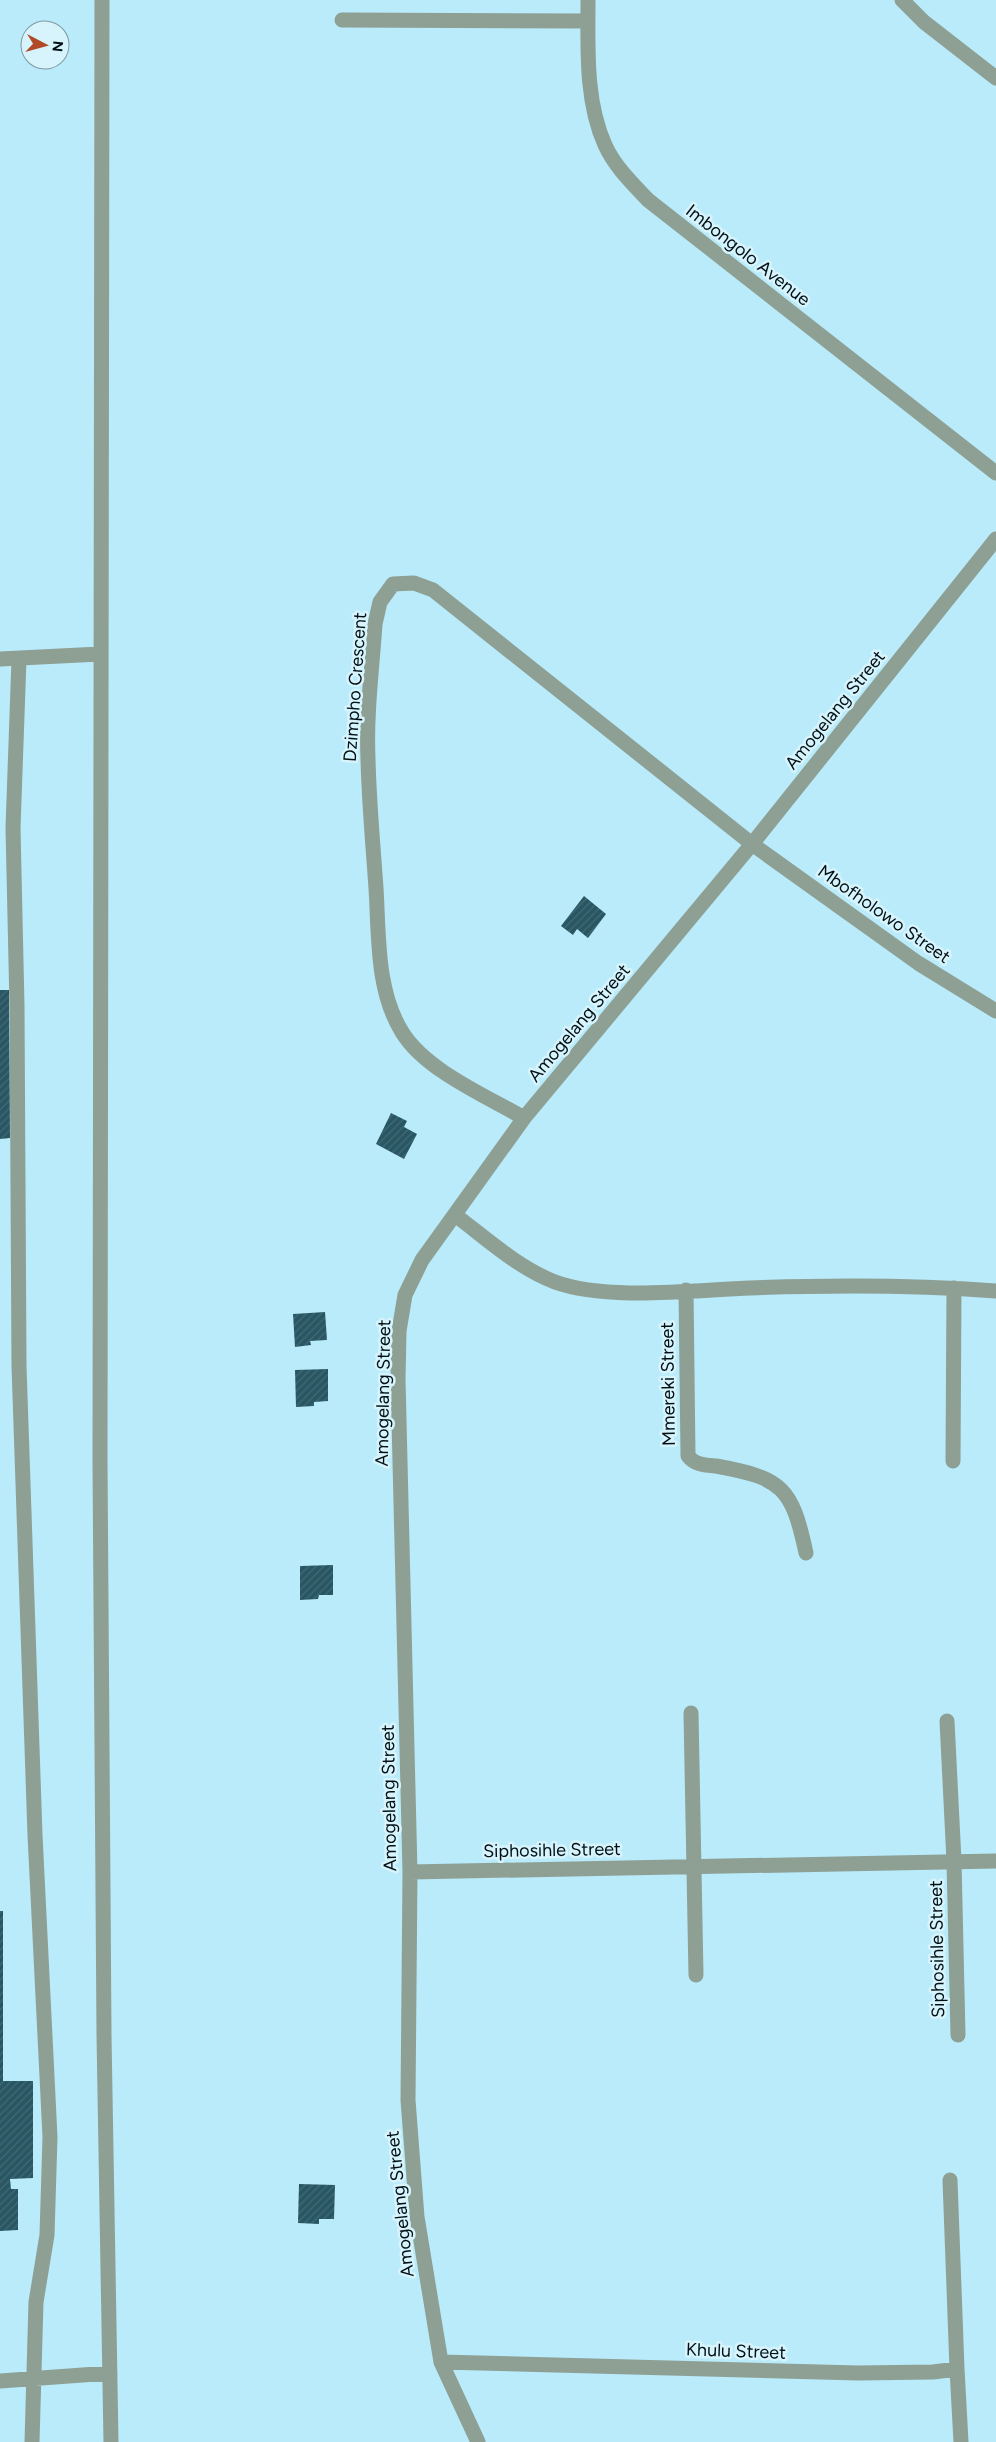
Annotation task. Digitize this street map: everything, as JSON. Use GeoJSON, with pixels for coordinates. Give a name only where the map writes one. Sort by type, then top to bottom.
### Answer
{"type":"FeatureCollection","features":[{"type":"Feature","properties":{"kind":"street"},"geometry":{"type":"LineString","coordinates":[[102,0],[100,1460],[104,2025],[111,2442]]}},
{"type":"Feature","properties":{"kind":"street","name":"Imbongolo Avenue"},"geometry":{"type":"LineString","coordinates":[[588,0],[589,68],[595,118],[605,146],[623,174],[648,200],[996,473]]}},
{"type":"Feature","properties":{"kind":"street"},"geometry":{"type":"LineString","coordinates":[[902,0],[924,22],[996,78]]}},
{"type":"Feature","properties":{"kind":"street"},"geometry":{"type":"LineString","coordinates":[[342,20],[588,21]]}},
{"type":"Feature","properties":{"kind":"street","name":"Amogelang Street"},"geometry":{"type":"LineString","coordinates":[[478,2442],[442,2362],[417,2217],[408,2100],[410,1872],[398,1388],[399,1332],[406,1295],[422,1260],[524,1118],[752,844],[996,539]]}},
{"type":"Feature","properties":{"kind":"street","name":"Dzimpho Crescent"},"geometry":{"type":"LineString","coordinates":[[524,1118],[446,1073],[419,1052],[402,1032],[390,1007],[383,976],[380,947],[368,759],[375,624],[380,602],[387,591],[393,584],[400,583],[414,583],[433,590],[752,844]]}},
{"type":"Feature","properties":{"kind":"street"},"geometry":{"type":"LineString","coordinates":[[0,659],[100,654]]}},
{"type":"Feature","properties":{"kind":"street"},"geometry":{"type":"LineString","coordinates":[[18,659],[13,828],[17,1006],[18,1366],[34,1835],[50,2137],[46,2235],[36,2302],[32,2442]]}},
{"type":"Feature","properties":{"kind":"street","name":"Mbofholowo Street"},"geometry":{"type":"LineString","coordinates":[[752,844],[918,963],[996,1011]]}},
{"type":"Feature","properties":{"kind":"street"},"geometry":{"type":"LineString","coordinates":[[455,1215],[525,1267],[554,1282],[580,1289],[619,1292],[769,1287],[954,1288],[996,1291]]}},
{"type":"Feature","properties":{"kind":"street"},"geometry":{"type":"LineString","coordinates":[[953,1461],[954,1288]]}},
{"type":"Feature","properties":{"kind":"street","name":"Mmereki Street"},"geometry":{"type":"LineString","coordinates":[[686,1290],[688,1456],[695,1463],[751,1472],[780,1489],[793,1503],[806,1553]]}},
{"type":"Feature","properties":{"kind":"street"},"geometry":{"type":"LineString","coordinates":[[691,1713],[696,1975]]}},
{"type":"Feature","properties":{"kind":"street","name":"Siphosihle Street"},"geometry":{"type":"LineString","coordinates":[[947,1721],[954,1861],[958,2035]]}},
{"type":"Feature","properties":{"kind":"street","name":"Siphosihle Street"},"geometry":{"type":"LineString","coordinates":[[410,1872],[996,1861]]}},
{"type":"Feature","properties":{"kind":"street"},"geometry":{"type":"LineString","coordinates":[[950,2180],[961,2442]]}},
{"type":"Feature","properties":{"kind":"street","name":"Khulu Street"},"geometry":{"type":"LineString","coordinates":[[442,2362],[858,2373],[933,2372],[957,2369]]}},
{"type":"Feature","properties":{"kind":"street"},"geometry":{"type":"LineString","coordinates":[[0,2381],[110,2373]]}},
{"type":"Feature","properties":{"kind":"building"},"geometry":{"type":"Polygon","coordinates":[[[584,896],[606,914],[588,938],[577,929],[573,935],[561,926],[584,896]]]}},
{"type":"Feature","properties":{"kind":"building"},"geometry":{"type":"Polygon","coordinates":[[[0,990],[9,990],[10,1138],[0,1139],[0,990]]]}},
{"type":"Feature","properties":{"kind":"building"},"geometry":{"type":"Polygon","coordinates":[[[391,1113],[407,1121],[404,1127],[417,1134],[404,1159],[376,1144],[391,1113]]]}},
{"type":"Feature","properties":{"kind":"building"},"geometry":{"type":"Polygon","coordinates":[[[325,1312],[327,1340],[310,1341],[311,1345],[295,1347],[293,1314],[325,1312]]]}},
{"type":"Feature","properties":{"kind":"building"},"geometry":{"type":"Polygon","coordinates":[[[328,1369],[328,1401],[314,1402],[314,1406],[296,1407],[295,1370],[328,1369]]]}},
{"type":"Feature","properties":{"kind":"building"},"geometry":{"type":"Polygon","coordinates":[[[333,1565],[333,1595],[319,1595],[318,1599],[300,1600],[300,1566],[333,1565]]]}},
{"type":"Feature","properties":{"kind":"building"},"geometry":{"type":"Polygon","coordinates":[[[0,1911],[3,1911],[3,2081],[33,2081],[33,2178],[10,2179],[11,2189],[18,2189],[18,2230],[0,2231],[0,1911]]]}},
{"type":"Feature","properties":{"kind":"building"},"geometry":{"type":"Polygon","coordinates":[[[299,2184],[335,2185],[334,2219],[319,2219],[319,2224],[298,2223],[299,2184]]]}}]}
